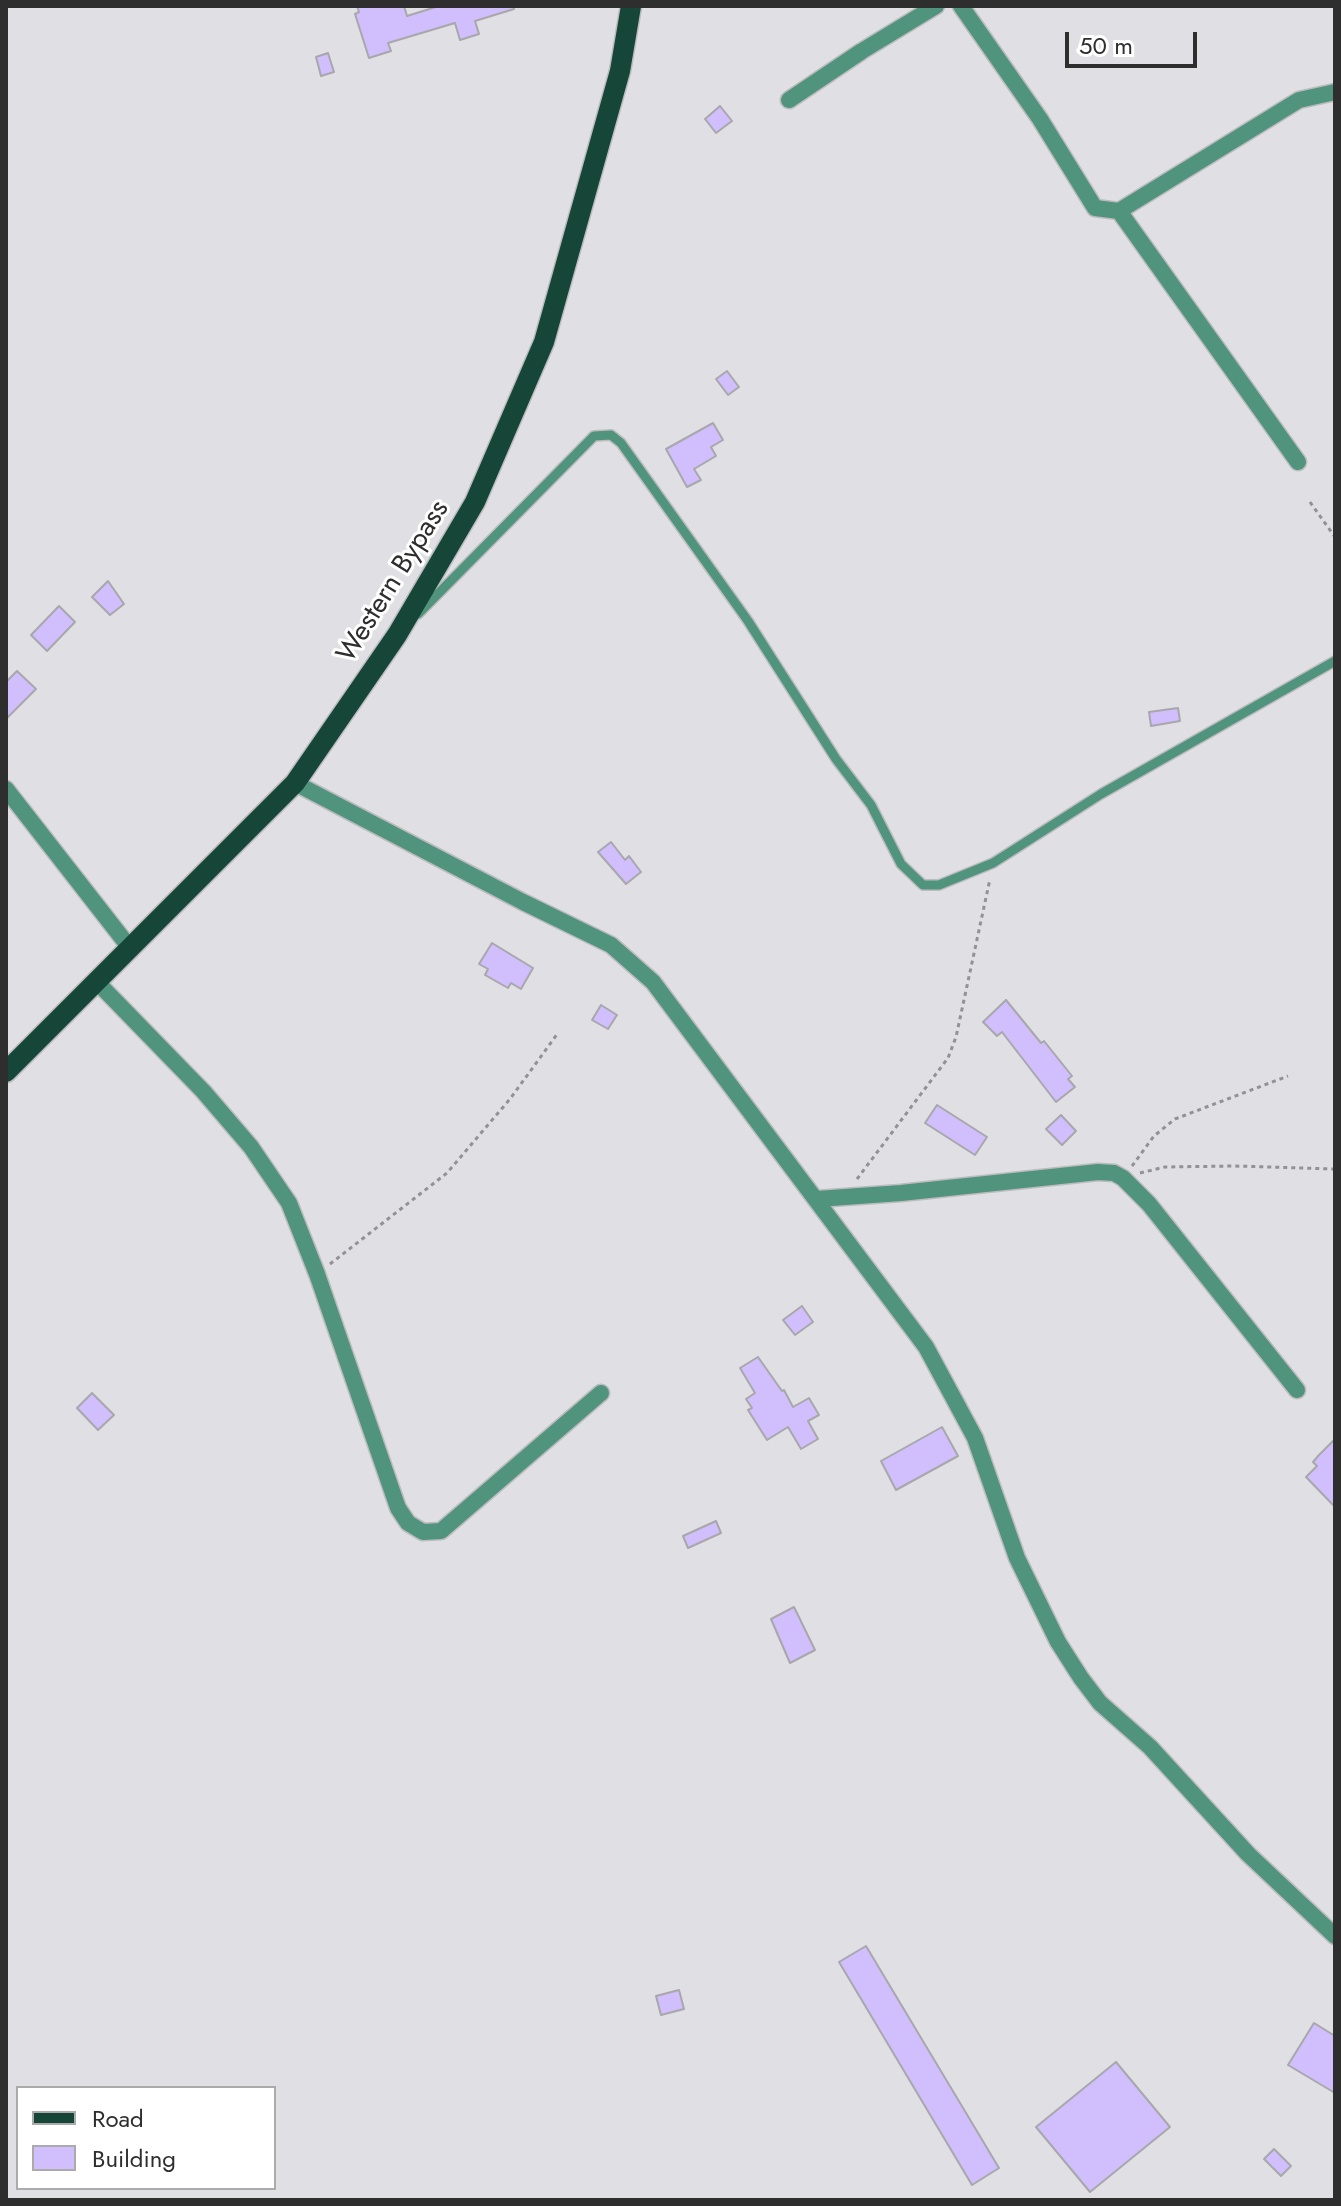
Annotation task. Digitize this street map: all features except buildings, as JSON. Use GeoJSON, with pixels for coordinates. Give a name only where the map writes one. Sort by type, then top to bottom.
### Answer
{"type":"FeatureCollection","features":[{"type":"Feature","properties":{"kind":"main road","name":"Western Bypass"},"geometry":{"type":"LineString","coordinates":[[6,1072],[295,783],[397,635],[475,502],[544,342],[620,71],[631,6]]}},
{"type":"Feature","properties":{"kind":"street"},"geometry":{"type":"LineString","coordinates":[[789,100],[936,6]]}},
{"type":"Feature","properties":{"kind":"street"},"geometry":{"type":"LineString","coordinates":[[961,6],[1040,119],[1095,208],[1119,211],[1299,100],[1335,92]]}},
{"type":"Feature","properties":{"kind":"street"},"geometry":{"type":"LineString","coordinates":[[1119,211],[1298,462]]}},
{"type":"Feature","properties":{"kind":"street"},"geometry":{"type":"LineString","coordinates":[[295,783],[611,945],[653,982],[926,1347],[955,1397],[986,1465],[1017,1558],[1058,1642],[1081,1678],[1100,1703],[1150,1747],[1248,1854],[1335,1936]]}},
{"type":"Feature","properties":{"kind":"street"},"geometry":{"type":"LineString","coordinates":[[6,789],[130,948]]}},
{"type":"Feature","properties":{"kind":"street"},"geometry":{"type":"LineString","coordinates":[[96,981],[203,1091],[251,1147],[289,1203],[317,1274],[398,1508],[408,1523],[423,1532],[441,1531],[601,1393]]}},
{"type":"Feature","properties":{"kind":"street"},"geometry":{"type":"LineString","coordinates":[[817,1199],[1114,1173],[1149,1204],[1297,1390]]}},
{"type":"Feature","properties":{"kind":"lane"},"geometry":{"type":"LineString","coordinates":[[397,635],[594,436],[611,435],[621,443],[748,621],[836,759],[871,805],[895,853],[923,885],[939,885],[993,863],[1101,794],[1335,661]]}},
{"type":"Feature","properties":{"kind":"path"},"geometry":{"type":"LineString","coordinates":[[1310,502],[1335,537]]}},
{"type":"Feature","properties":{"kind":"path"},"geometry":{"type":"LineString","coordinates":[[845,1196],[948,1058],[956,1037],[981,930],[993,863]]}},
{"type":"Feature","properties":{"kind":"path"},"geometry":{"type":"LineString","coordinates":[[317,1274],[447,1173],[510,1099],[558,1033]]}},
{"type":"Feature","properties":{"kind":"path"},"geometry":{"type":"LineString","coordinates":[[1123,1178],[1154,1136],[1175,1119],[1288,1076]]}},
{"type":"Feature","properties":{"kind":"path"},"geometry":{"type":"LineString","coordinates":[[1123,1178],[1165,1167],[1335,1169]]}}]}
